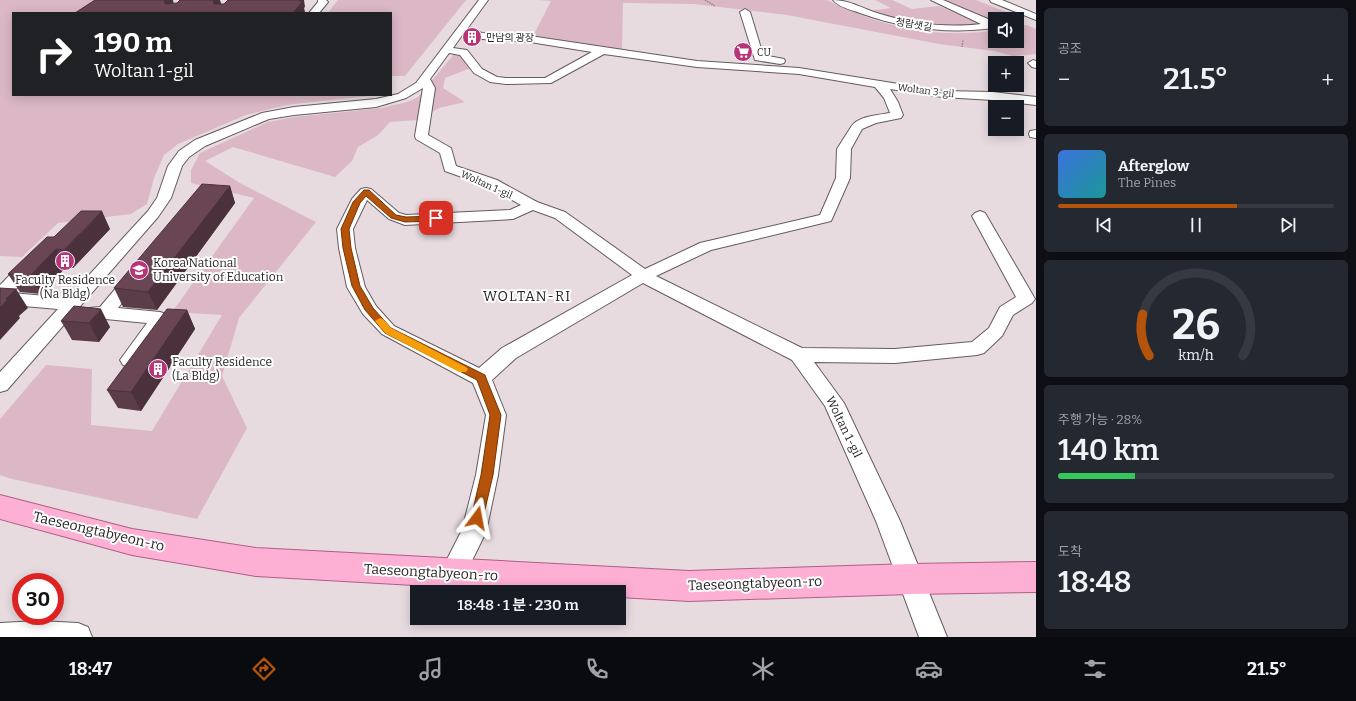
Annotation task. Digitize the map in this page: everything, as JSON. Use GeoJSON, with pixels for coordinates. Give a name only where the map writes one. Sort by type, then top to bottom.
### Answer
{"type":"FeatureCollection","features":[{"type":"Feature","properties":{"kind":"main road","name":"Taeseongtabyeon-ro"},"geometry":{"type":"LineString","coordinates":[[0,507],[132,542],[256,562],[689,586],[910,578],[1036,576]]}},
{"type":"Feature","properties":{"kind":"street"},"geometry":{"type":"LineString","coordinates":[[315,12],[322,0]]}},
{"type":"Feature","properties":{"kind":"street"},"geometry":{"type":"LineString","coordinates":[[0,385],[153,214],[164,198],[174,166],[184,154],[200,143],[266,116],[294,111],[376,103],[402,96],[420,85],[425,80],[484,0]]}},
{"type":"Feature","properties":{"kind":"street","name":"청람샛길"},"geometry":{"type":"LineString","coordinates":[[836,0],[857,10],[888,20],[932,28],[960,29],[988,26]]}},
{"type":"Feature","properties":{"kind":"street"},"geometry":{"type":"LineString","coordinates":[[857,10],[872,7],[861,0]]}},
{"type":"Feature","properties":{"kind":"street"},"geometry":{"type":"LineString","coordinates":[[935,0],[988,22]]}},
{"type":"Feature","properties":{"kind":"street"},"geometry":{"type":"LineString","coordinates":[[994,0],[1036,18]]}},
{"type":"Feature","properties":{"kind":"street"},"geometry":{"type":"LineString","coordinates":[[745,12],[758,58]]}},
{"type":"Feature","properties":{"kind":"street"},"geometry":{"type":"LineString","coordinates":[[1024,21],[1036,18]]}},
{"type":"Feature","properties":{"kind":"street","name":"Woltan 3-gil"},"geometry":{"type":"LineString","coordinates":[[461,31],[482,36],[530,39],[602,51],[713,65],[817,73],[942,94],[993,96],[1036,101]]}},
{"type":"Feature","properties":{"kind":"street"},"geometry":{"type":"LineString","coordinates":[[447,50],[463,52],[478,71],[494,80],[506,81],[547,81],[602,51]]}},
{"type":"Feature","properties":{"kind":"street","name":"Woltan 3-gil"},"geometry":{"type":"LineString","coordinates":[[713,65],[758,58],[783,62],[817,73]]}},
{"type":"Feature","properties":{"kind":"street","name":"Woltan 1-gil"},"geometry":{"type":"LineString","coordinates":[[425,80],[429,88],[421,136],[446,151],[450,168],[492,184],[532,205],[560,215],[643,276],[783,346],[798,355],[834,403],[888,521],[933,637]]}},
{"type":"Feature","properties":{"kind":"street"},"geometry":{"type":"LineString","coordinates":[[453,573],[474,532],[489,460],[496,415],[481,378],[509,353],[643,276],[706,246],[826,218],[843,178],[844,149],[857,127],[872,120],[897,115],[887,91],[879,84]]}},
{"type":"Feature","properties":{"kind":"street","name":"Woltan 1-gil"},"geometry":{"type":"LineString","coordinates":[[481,378],[388,330],[369,310],[356,286],[347,248],[345,229],[357,202],[366,192],[394,216],[405,220],[513,214],[532,205]]}},
{"type":"Feature","properties":{"kind":"street"},"geometry":{"type":"LineString","coordinates":[[798,355],[895,356],[977,348],[996,332],[1006,311],[1026,299],[980,216]]}},
{"type":"Feature","properties":{"kind":"street"},"geometry":{"type":"LineString","coordinates":[[0,297],[39,257]]}},
{"type":"Feature","properties":{"kind":"street"},"geometry":{"type":"LineString","coordinates":[[104,313],[143,266]]}},
{"type":"Feature","properties":{"kind":"street"},"geometry":{"type":"LineString","coordinates":[[0,297],[104,313],[160,318],[118,376]]}},
{"type":"Feature","properties":{"kind":"street"},"geometry":{"type":"LineString","coordinates":[[0,637],[39,634],[78,637]]}},
{"type":"Feature","properties":{"kind":"path"},"geometry":{"type":"LineString","coordinates":[[705,0],[715,6]]}},
{"type":"Feature","properties":{"kind":"shaded area"},"geometry":{"type":"Polygon","coordinates":[[[0,0],[105,0],[87,12],[12,12],[12,96],[370,96],[294,104],[246,115],[178,144],[164,155],[154,178],[147,204],[131,214],[58,223],[22,257],[0,256],[0,0]]]}},
{"type":"Feature","properties":{"kind":"shaded area"},"geometry":{"type":"Polygon","coordinates":[[[338,0],[466,0],[405,76],[392,76],[392,12],[329,12],[338,0]]]}},
{"type":"Feature","properties":{"kind":"shaded area"},"geometry":{"type":"Polygon","coordinates":[[[537,0],[827,0],[888,24],[930,32],[974,33],[988,31],[988,48],[1024,48],[1024,25],[1027,25],[1036,29],[1036,54],[1013,56],[994,51],[939,44],[787,15],[694,4],[623,3],[622,51],[532,38],[551,1],[537,0]]]}},
{"type":"Feature","properties":{"kind":"shaded area"},"geometry":{"type":"Polygon","coordinates":[[[875,0],[892,0],[912,9],[939,6],[975,22],[976,24],[959,26],[933,25],[894,18],[868,11],[891,8],[875,0]]]}},
{"type":"Feature","properties":{"kind":"shaded area"},"geometry":{"type":"Polygon","coordinates":[[[944,0],[976,0],[1006,12],[988,12],[988,19],[944,0]]]}},
{"type":"Feature","properties":{"kind":"shaded area"},"geometry":{"type":"Polygon","coordinates":[[[456,52],[471,68],[445,78],[443,88],[465,102],[439,108],[418,120],[390,122],[378,135],[358,147],[352,161],[335,177],[233,147],[205,161],[240,183],[316,222],[239,318],[222,376],[247,428],[197,519],[12,479],[0,475],[0,419],[46,365],[92,369],[91,425],[152,431],[222,315],[172,312],[254,198],[191,183],[191,170],[200,153],[268,122],[294,117],[382,108],[407,102],[418,97],[456,52]]]}},
{"type":"Feature","properties":{"kind":"building"},"geometry":{"type":"Polygon","coordinates":[[[95,0],[165,0],[165,4],[177,3],[180,0],[214,0],[214,4],[224,4],[228,0],[303,1],[294,12],[77,12],[95,0]]]}},
{"type":"Feature","properties":{"kind":"building"},"geometry":{"type":"Polygon","coordinates":[[[202,184],[230,186],[148,292],[114,288],[202,184]]]}},
{"type":"Feature","properties":{"kind":"building"},"geometry":{"type":"Polygon","coordinates":[[[81,211],[102,211],[64,250],[56,249],[30,276],[8,274],[47,237],[54,237],[81,211]]]}},
{"type":"Feature","properties":{"kind":"building"},"geometry":{"type":"Polygon","coordinates":[[[0,288],[16,289],[6,299],[8,299],[0,308],[0,288]]]}},
{"type":"Feature","properties":{"kind":"building"},"geometry":{"type":"Polygon","coordinates":[[[74,306],[101,309],[89,323],[61,321],[74,306]]]}},
{"type":"Feature","properties":{"kind":"building"},"geometry":{"type":"Polygon","coordinates":[[[167,309],[187,310],[131,392],[107,390],[167,309]]]}},
{"type":"Feature","properties":{"kind":"slow traffic"},"geometry":{"type":"LineString","coordinates":[[380,321],[388,330],[463,369]]}},
{"type":"Feature","properties":{"kind":"place","name":"만남의 광장"},"geometry":{"type":"Point","coordinates":[472,37]}},
{"type":"Feature","properties":{"kind":"place","name":"CU"},"geometry":{"type":"Point","coordinates":[743,52]}},
{"type":"Feature","properties":{"kind":"place","name":"Faculty Residence (Na Bldg)"},"geometry":{"type":"Point","coordinates":[65,261]}},
{"type":"Feature","properties":{"kind":"place","name":"Korea National University of Education"},"geometry":{"type":"Point","coordinates":[139,270]}},
{"type":"Feature","properties":{"kind":"place","name":"Faculty Residence (La Bldg)"},"geometry":{"type":"Point","coordinates":[158,369]}},
{"type":"Feature","properties":{"kind":"district","name":"WOLTAN-RI"},"geometry":{"type":"Point","coordinates":[527,296]}},
{"type":"Feature","properties":{"kind":"route"},"geometry":{"type":"LineString","coordinates":[[436,218],[405,220],[394,216],[366,192],[357,202],[345,229],[347,248],[356,286],[369,310],[388,330],[481,378],[496,415],[487,475],[477,518]]}}]}
